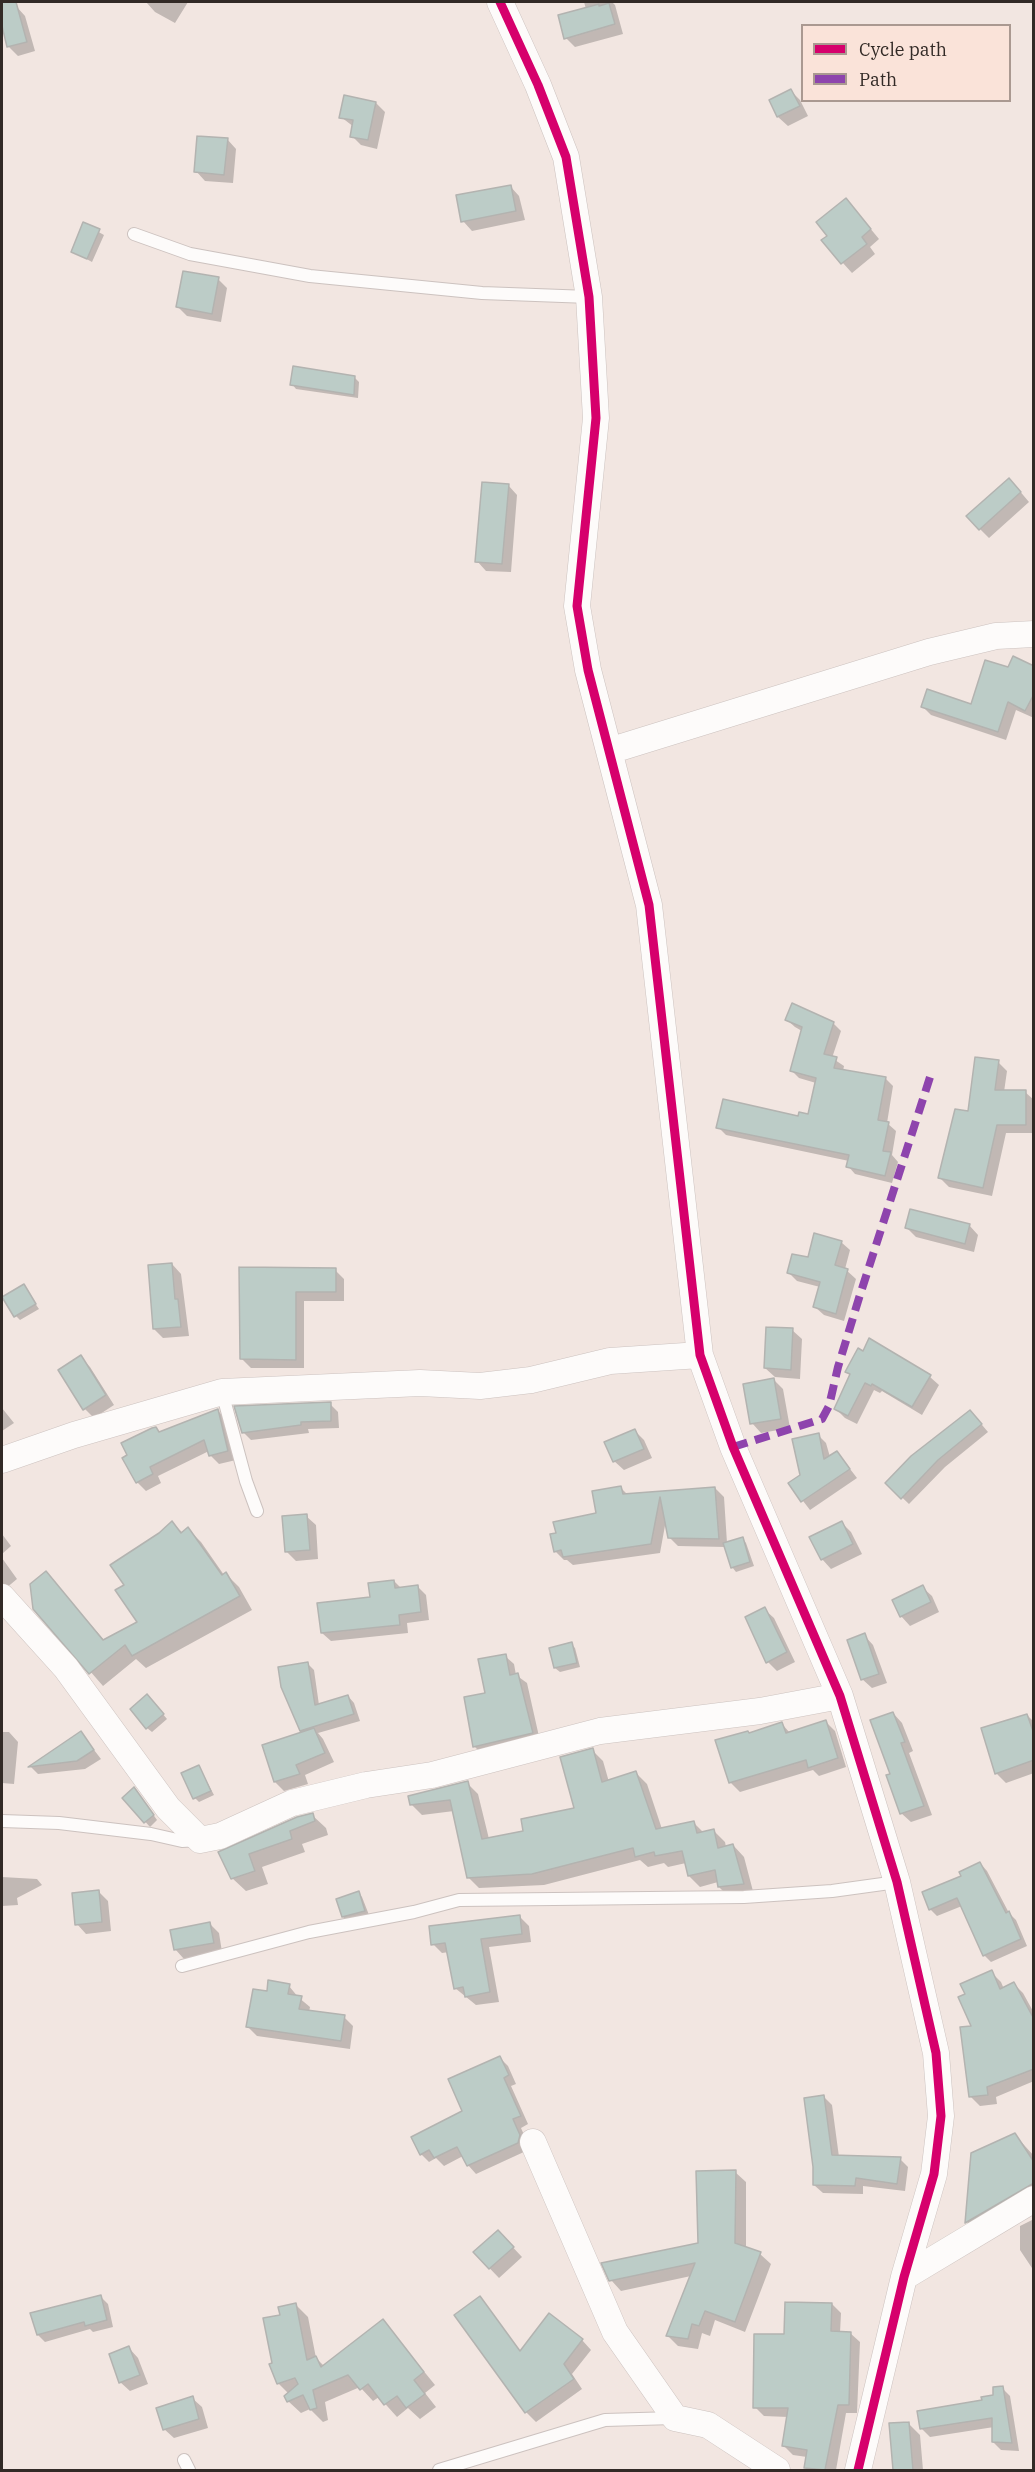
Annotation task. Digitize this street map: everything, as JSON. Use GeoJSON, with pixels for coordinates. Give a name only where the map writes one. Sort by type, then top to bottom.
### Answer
{"type":"FeatureCollection","features":[{"type":"Feature","properties":{"kind":"street"},"geometry":{"type":"LineString","coordinates":[[500,2],[538,85],[566,157],[589,297],[596,418],[578,606],[588,670],[649,905],[700,1355],[733,1447],[840,1696],[897,1882],[936,2053],[940,2116],[934,2174],[904,2277],[858,2470]]}},
{"type":"Feature","properties":{"kind":"street"},"geometry":{"type":"LineString","coordinates":[[609,751],[929,652],[996,636],[1034,634]]}},
{"type":"Feature","properties":{"kind":"street"},"geometry":{"type":"LineString","coordinates":[[2,1460],[74,1435],[222,1392],[420,1383],[480,1386],[531,1380],[610,1361],[700,1355]]}},
{"type":"Feature","properties":{"kind":"street"},"geometry":{"type":"LineString","coordinates":[[2,1597],[66,1668],[168,1808],[200,1840],[220,1836],[292,1803],[366,1785],[432,1775],[600,1731],[760,1711],[840,1696]]}},
{"type":"Feature","properties":{"kind":"street"},"geometry":{"type":"LineString","coordinates":[[533,2142],[615,2332],[675,2418],[708,2425],[777,2470]]}},
{"type":"Feature","properties":{"kind":"street"},"geometry":{"type":"LineString","coordinates":[[904,2277],[1034,2199]]}},
{"type":"Feature","properties":{"kind":"lane"},"geometry":{"type":"LineString","coordinates":[[134,234],[190,254],[310,276],[482,293],[589,297]]}},
{"type":"Feature","properties":{"kind":"lane"},"geometry":{"type":"LineString","coordinates":[[222,1392],[246,1481],[257,1511]]}},
{"type":"Feature","properties":{"kind":"lane"},"geometry":{"type":"LineString","coordinates":[[2,1821],[59,1823],[151,1834],[182,1841],[200,1840]]}},
{"type":"Feature","properties":{"kind":"lane"},"geometry":{"type":"LineString","coordinates":[[182,1966],[309,1932],[414,1912],[459,1900],[744,1897],[832,1891],[897,1882]]}},
{"type":"Feature","properties":{"kind":"lane"},"geometry":{"type":"LineString","coordinates":[[440,2470],[605,2420],[675,2418]]}},
{"type":"Feature","properties":{"kind":"building"},"geometry":{"type":"Polygon","coordinates":[[[2,2],[16,2],[27,42],[7,47],[2,26],[2,2]]]}},
{"type":"Feature","properties":{"kind":"building"},"geometry":{"type":"Polygon","coordinates":[[[609,3],[615,24],[564,39],[558,15],[609,3]]]}},
{"type":"Feature","properties":{"kind":"building"},"geometry":{"type":"Polygon","coordinates":[[[791,89],[800,106],[777,117],[769,100],[791,89]]]}},
{"type":"Feature","properties":{"kind":"building"},"geometry":{"type":"Polygon","coordinates":[[[344,95],[376,102],[368,140],[350,137],[353,120],[339,118],[344,95]]]}},
{"type":"Feature","properties":{"kind":"building"},"geometry":{"type":"Polygon","coordinates":[[[197,136],[228,138],[224,175],[194,172],[197,136]]]}},
{"type":"Feature","properties":{"kind":"building"},"geometry":{"type":"Polygon","coordinates":[[[511,185],[516,211],[461,222],[456,195],[511,185]]]}},
{"type":"Feature","properties":{"kind":"building"},"geometry":{"type":"Polygon","coordinates":[[[846,198],[871,229],[862,237],[867,244],[841,264],[821,240],[827,236],[816,222],[846,198]]]}},
{"type":"Feature","properties":{"kind":"building"},"geometry":{"type":"Polygon","coordinates":[[[83,222],[100,229],[87,259],[71,252],[83,222]]]}},
{"type":"Feature","properties":{"kind":"building"},"geometry":{"type":"Polygon","coordinates":[[[183,271],[219,277],[212,314],[176,307],[183,271]]]}},
{"type":"Feature","properties":{"kind":"building"},"geometry":{"type":"Polygon","coordinates":[[[293,366],[355,376],[354,395],[290,385],[293,366]]]}},
{"type":"Feature","properties":{"kind":"building"},"geometry":{"type":"Polygon","coordinates":[[[1009,478],[1021,492],[979,530],[966,516],[1009,478]]]}},
{"type":"Feature","properties":{"kind":"building"},"geometry":{"type":"Polygon","coordinates":[[[482,482],[509,484],[502,564],[475,562],[482,482]]]}},
{"type":"Feature","properties":{"kind":"building"},"geometry":{"type":"Polygon","coordinates":[[[1013,656],[1034,666],[1034,694],[1025,711],[1008,702],[998,732],[921,707],[927,689],[971,704],[985,660],[1008,667],[1013,656]]]}},
{"type":"Feature","properties":{"kind":"building"},"geometry":{"type":"Polygon","coordinates":[[[792,1003],[834,1022],[824,1054],[837,1057],[834,1068],[886,1077],[878,1120],[889,1122],[883,1151],[891,1152],[885,1176],[846,1167],[849,1155],[716,1128],[723,1099],[798,1116],[799,1112],[808,1114],[816,1078],[790,1071],[802,1027],[785,1020],[792,1003]]]}},
{"type":"Feature","properties":{"kind":"building"},"geometry":{"type":"Polygon","coordinates":[[[975,1057],[999,1060],[995,1090],[1026,1090],[1026,1125],[997,1125],[983,1188],[938,1178],[955,1109],[968,1111],[975,1057]]]}},
{"type":"Feature","properties":{"kind":"building"},"geometry":{"type":"Polygon","coordinates":[[[910,1209],[970,1224],[965,1244],[905,1228],[910,1209]]]}},
{"type":"Feature","properties":{"kind":"building"},"geometry":{"type":"Polygon","coordinates":[[[814,1233],[842,1241],[835,1265],[848,1269],[836,1314],[813,1307],[820,1282],[787,1273],[792,1254],[808,1257],[814,1233]]]}},
{"type":"Feature","properties":{"kind":"building"},"geometry":{"type":"Polygon","coordinates":[[[172,1263],[175,1299],[178,1299],[181,1327],[153,1329],[148,1265],[172,1263]]]}},
{"type":"Feature","properties":{"kind":"building"},"geometry":{"type":"Polygon","coordinates":[[[239,1267],[336,1268],[336,1292],[296,1292],[296,1360],[240,1359],[239,1267]]]}},
{"type":"Feature","properties":{"kind":"building"},"geometry":{"type":"Polygon","coordinates":[[[24,1284],[36,1304],[14,1317],[2,1297],[24,1284]]]}},
{"type":"Feature","properties":{"kind":"building"},"geometry":{"type":"Polygon","coordinates":[[[766,1327],[793,1328],[791,1370],[764,1368],[766,1327]]]}},
{"type":"Feature","properties":{"kind":"building"},"geometry":{"type":"Polygon","coordinates":[[[869,1338],[931,1375],[912,1407],[872,1384],[871,1386],[865,1383],[848,1416],[834,1409],[850,1374],[845,1372],[858,1348],[863,1351],[869,1338]]]}},
{"type":"Feature","properties":{"kind":"building"},"geometry":{"type":"Polygon","coordinates":[[[81,1355],[106,1395],[83,1410],[58,1370],[81,1355]]]}},
{"type":"Feature","properties":{"kind":"building"},"geometry":{"type":"Polygon","coordinates":[[[774,1378],[781,1419],[750,1424],[743,1384],[774,1378]]]}},
{"type":"Feature","properties":{"kind":"building"},"geometry":{"type":"Polygon","coordinates":[[[331,1402],[331,1421],[301,1422],[301,1425],[242,1433],[234,1406],[331,1402]]]}},
{"type":"Feature","properties":{"kind":"building"},"geometry":{"type":"Polygon","coordinates":[[[218,1409],[228,1451],[209,1456],[204,1440],[150,1467],[153,1474],[136,1483],[122,1458],[127,1455],[121,1443],[152,1428],[156,1427],[159,1432],[218,1409]]]}},
{"type":"Feature","properties":{"kind":"building"},"geometry":{"type":"Polygon","coordinates":[[[970,1410],[982,1424],[938,1460],[901,1499],[885,1483],[911,1456],[970,1410]]]}},
{"type":"Feature","properties":{"kind":"building"},"geometry":{"type":"Polygon","coordinates":[[[635,1429],[644,1449],[613,1462],[604,1442],[635,1429]]]}},
{"type":"Feature","properties":{"kind":"building"},"geometry":{"type":"Polygon","coordinates":[[[819,1433],[824,1459],[837,1451],[850,1469],[801,1502],[788,1483],[800,1475],[792,1439],[819,1433]]]}},
{"type":"Feature","properties":{"kind":"building"},"geometry":{"type":"Polygon","coordinates":[[[621,1486],[623,1494],[715,1487],[719,1539],[668,1538],[660,1497],[651,1544],[563,1557],[561,1550],[554,1552],[550,1534],[556,1533],[553,1522],[596,1513],[592,1491],[621,1486]]]}},
{"type":"Feature","properties":{"kind":"building"},"geometry":{"type":"Polygon","coordinates":[[[307,1514],[310,1550],[285,1552],[282,1516],[307,1514]]]}},
{"type":"Feature","properties":{"kind":"building"},"geometry":{"type":"Polygon","coordinates":[[[172,1521],[181,1533],[188,1527],[222,1575],[226,1572],[240,1596],[132,1656],[125,1645],[89,1674],[33,1609],[30,1584],[46,1571],[103,1640],[137,1622],[115,1590],[124,1585],[110,1565],[159,1533],[172,1521]]]}},
{"type":"Feature","properties":{"kind":"building"},"geometry":{"type":"Polygon","coordinates":[[[842,1521],[853,1544],[821,1560],[809,1537],[842,1521]]]}},
{"type":"Feature","properties":{"kind":"building"},"geometry":{"type":"Polygon","coordinates":[[[743,1537],[750,1562],[731,1568],[723,1543],[743,1537]]]}},
{"type":"Feature","properties":{"kind":"building"},"geometry":{"type":"Polygon","coordinates":[[[394,1580],[395,1588],[418,1585],[421,1612],[399,1615],[400,1625],[321,1633],[317,1603],[370,1597],[368,1583],[394,1580]]]}},
{"type":"Feature","properties":{"kind":"building"},"geometry":{"type":"Polygon","coordinates":[[[923,1585],[931,1602],[900,1617],[892,1600],[923,1585]]]}},
{"type":"Feature","properties":{"kind":"building"},"geometry":{"type":"Polygon","coordinates":[[[765,1607],[787,1652],[766,1663],[745,1617],[765,1607]]]}},
{"type":"Feature","properties":{"kind":"building"},"geometry":{"type":"Polygon","coordinates":[[[865,1633],[879,1674],[861,1680],[847,1640],[865,1633]]]}},
{"type":"Feature","properties":{"kind":"building"},"geometry":{"type":"Polygon","coordinates":[[[572,1642],[577,1663],[554,1668],[549,1648],[572,1642]]]}},
{"type":"Feature","properties":{"kind":"building"},"geometry":{"type":"Polygon","coordinates":[[[506,1654],[510,1675],[518,1673],[533,1733],[473,1747],[464,1697],[485,1693],[478,1659],[506,1654]]]}},
{"type":"Feature","properties":{"kind":"building"},"geometry":{"type":"Polygon","coordinates":[[[308,1662],[315,1705],[348,1695],[354,1714],[300,1731],[281,1687],[278,1667],[308,1662]]]}},
{"type":"Feature","properties":{"kind":"building"},"geometry":{"type":"Polygon","coordinates":[[[147,1694],[164,1714],[146,1729],[130,1709],[147,1694]]]}},
{"type":"Feature","properties":{"kind":"building"},"geometry":{"type":"Polygon","coordinates":[[[893,1712],[905,1742],[901,1743],[924,1806],[900,1814],[886,1775],[890,1774],[870,1720],[893,1712]]]}},
{"type":"Feature","properties":{"kind":"building"},"geometry":{"type":"Polygon","coordinates":[[[1027,1714],[1034,1734],[1034,1760],[995,1774],[981,1728],[1027,1714]]]}},
{"type":"Feature","properties":{"kind":"building"},"geometry":{"type":"Polygon","coordinates":[[[826,1720],[838,1758],[808,1768],[806,1760],[729,1783],[715,1740],[748,1731],[749,1733],[782,1722],[786,1733],[826,1720]]]}},
{"type":"Feature","properties":{"kind":"building"},"geometry":{"type":"Polygon","coordinates":[[[314,1728],[325,1753],[296,1765],[300,1774],[274,1782],[262,1745],[314,1728]]]}},
{"type":"Feature","properties":{"kind":"building"},"geometry":{"type":"Polygon","coordinates":[[[81,1731],[94,1750],[77,1761],[28,1767],[81,1731]]]}},
{"type":"Feature","properties":{"kind":"building"},"geometry":{"type":"Polygon","coordinates":[[[593,1748],[602,1782],[636,1771],[656,1829],[694,1821],[697,1833],[714,1829],[718,1848],[733,1844],[744,1884],[718,1887],[715,1870],[688,1876],[682,1851],[655,1856],[654,1852],[635,1857],[633,1848],[532,1874],[467,1878],[450,1800],[410,1805],[408,1796],[468,1781],[482,1839],[523,1831],[521,1819],[574,1808],[560,1757],[593,1748]]]}},
{"type":"Feature","properties":{"kind":"building"},"geometry":{"type":"Polygon","coordinates":[[[199,1765],[211,1791],[193,1799],[181,1773],[199,1765]]]}},
{"type":"Feature","properties":{"kind":"building"},"geometry":{"type":"Polygon","coordinates":[[[134,1787],[154,1815],[144,1823],[122,1798],[134,1787]]]}},
{"type":"Feature","properties":{"kind":"building"},"geometry":{"type":"Polygon","coordinates":[[[313,1813],[315,1821],[290,1831],[292,1839],[249,1854],[255,1871],[231,1879],[218,1852],[297,1817],[313,1813]]]}},
{"type":"Feature","properties":{"kind":"building"},"geometry":{"type":"Polygon","coordinates":[[[980,1862],[1006,1913],[1009,1911],[1021,1939],[983,1956],[957,1898],[929,1910],[922,1892],[961,1876],[959,1872],[980,1862]]]}},
{"type":"Feature","properties":{"kind":"building"},"geometry":{"type":"Polygon","coordinates":[[[99,1890],[102,1922],[75,1925],[72,1893],[99,1890]]]}},
{"type":"Feature","properties":{"kind":"building"},"geometry":{"type":"Polygon","coordinates":[[[359,1891],[365,1911],[342,1917],[336,1899],[359,1891]]]}},
{"type":"Feature","properties":{"kind":"building"},"geometry":{"type":"Polygon","coordinates":[[[520,1915],[522,1934],[481,1939],[490,1992],[465,1997],[463,1987],[454,1989],[445,1943],[431,1945],[429,1926],[520,1915]]]}},
{"type":"Feature","properties":{"kind":"building"},"geometry":{"type":"Polygon","coordinates":[[[210,1922],[214,1943],[174,1950],[170,1930],[210,1922]]]}},
{"type":"Feature","properties":{"kind":"building"},"geometry":{"type":"Polygon","coordinates":[[[992,1970],[1000,1989],[1014,1982],[1034,2019],[1034,2069],[987,2087],[988,2095],[969,2097],[960,2027],[971,2026],[958,1997],[965,1994],[960,1984],[992,1970]]]}},
{"type":"Feature","properties":{"kind":"building"},"geometry":{"type":"Polygon","coordinates":[[[268,1980],[290,1984],[288,1994],[302,1996],[299,2009],[345,2015],[341,2041],[246,2027],[253,1989],[267,1991],[268,1980]]]}},
{"type":"Feature","properties":{"kind":"building"},"geometry":{"type":"Polygon","coordinates":[[[500,2056],[509,2075],[504,2078],[521,2116],[513,2119],[520,2135],[518,2143],[467,2166],[457,2147],[434,2158],[429,2150],[420,2155],[411,2137],[462,2111],[448,2079],[500,2056]]]}},
{"type":"Feature","properties":{"kind":"building"},"geometry":{"type":"Polygon","coordinates":[[[824,2095],[832,2155],[901,2157],[897,2184],[856,2178],[855,2186],[813,2185],[813,2167],[804,2098],[824,2095]]]}},
{"type":"Feature","properties":{"kind":"building"},"geometry":{"type":"Polygon","coordinates":[[[1015,2133],[1034,2162],[1034,2183],[965,2223],[971,2153],[1015,2133]]]}},
{"type":"Feature","properties":{"kind":"building"},"geometry":{"type":"Polygon","coordinates":[[[736,2170],[735,2243],[761,2252],[735,2322],[705,2311],[699,2326],[692,2324],[688,2339],[666,2336],[695,2263],[609,2281],[601,2263],[698,2243],[696,2171],[736,2170]]]}},
{"type":"Feature","properties":{"kind":"building"},"geometry":{"type":"Polygon","coordinates":[[[498,2230],[514,2247],[489,2269],[473,2252],[498,2230]]]}},
{"type":"Feature","properties":{"kind":"building"},"geometry":{"type":"Polygon","coordinates":[[[101,2295],[107,2320],[85,2326],[84,2322],[37,2335],[30,2313],[101,2295]]]}},
{"type":"Feature","properties":{"kind":"building"},"geometry":{"type":"Polygon","coordinates":[[[480,2296],[520,2351],[549,2313],[583,2339],[564,2364],[574,2379],[525,2413],[454,2315],[480,2296]]]}},
{"type":"Feature","properties":{"kind":"building"},"geometry":{"type":"Polygon","coordinates":[[[785,2302],[832,2303],[831,2331],[851,2332],[849,2405],[838,2405],[825,2470],[804,2468],[807,2450],[782,2446],[788,2408],[753,2408],[754,2334],[784,2334],[785,2302]]]}},
{"type":"Feature","properties":{"kind":"building"},"geometry":{"type":"Polygon","coordinates":[[[296,2303],[307,2360],[316,2356],[321,2367],[383,2319],[424,2372],[414,2380],[425,2394],[406,2408],[397,2396],[384,2405],[368,2384],[360,2390],[348,2375],[313,2390],[317,2408],[310,2410],[303,2395],[287,2402],[284,2396],[298,2384],[295,2378],[277,2384],[269,2364],[272,2363],[263,2318],[280,2315],[278,2307],[296,2303]]]}},
{"type":"Feature","properties":{"kind":"building"},"geometry":{"type":"Polygon","coordinates":[[[129,2346],[140,2375],[119,2383],[109,2354],[129,2346]]]}},
{"type":"Feature","properties":{"kind":"building"},"geometry":{"type":"Polygon","coordinates":[[[1003,2386],[1012,2443],[992,2442],[992,2418],[920,2429],[917,2411],[982,2400],[981,2397],[993,2395],[993,2387],[1003,2386]]]}},
{"type":"Feature","properties":{"kind":"building"},"geometry":{"type":"Polygon","coordinates":[[[193,2396],[199,2419],[163,2430],[156,2408],[193,2396]]]}},
{"type":"Feature","properties":{"kind":"building"},"geometry":{"type":"Polygon","coordinates":[[[909,2422],[913,2470],[893,2470],[889,2423],[909,2422]]]}},
{"type":"Feature","properties":{"kind":"marked path"},"geometry":{"type":"LineString","coordinates":[[733,1447],[822,1419],[829,1406],[859,1298],[932,1071]]}},
{"type":"Feature","properties":{"kind":"cycle path"},"geometry":{"type":"LineString","coordinates":[[500,2],[538,85],[566,157],[589,297],[596,418],[577,606],[588,670],[649,905],[700,1355],[733,1447],[840,1696],[897,1882],[936,2053],[941,2116],[934,2174],[904,2277],[858,2470]]}}]}
